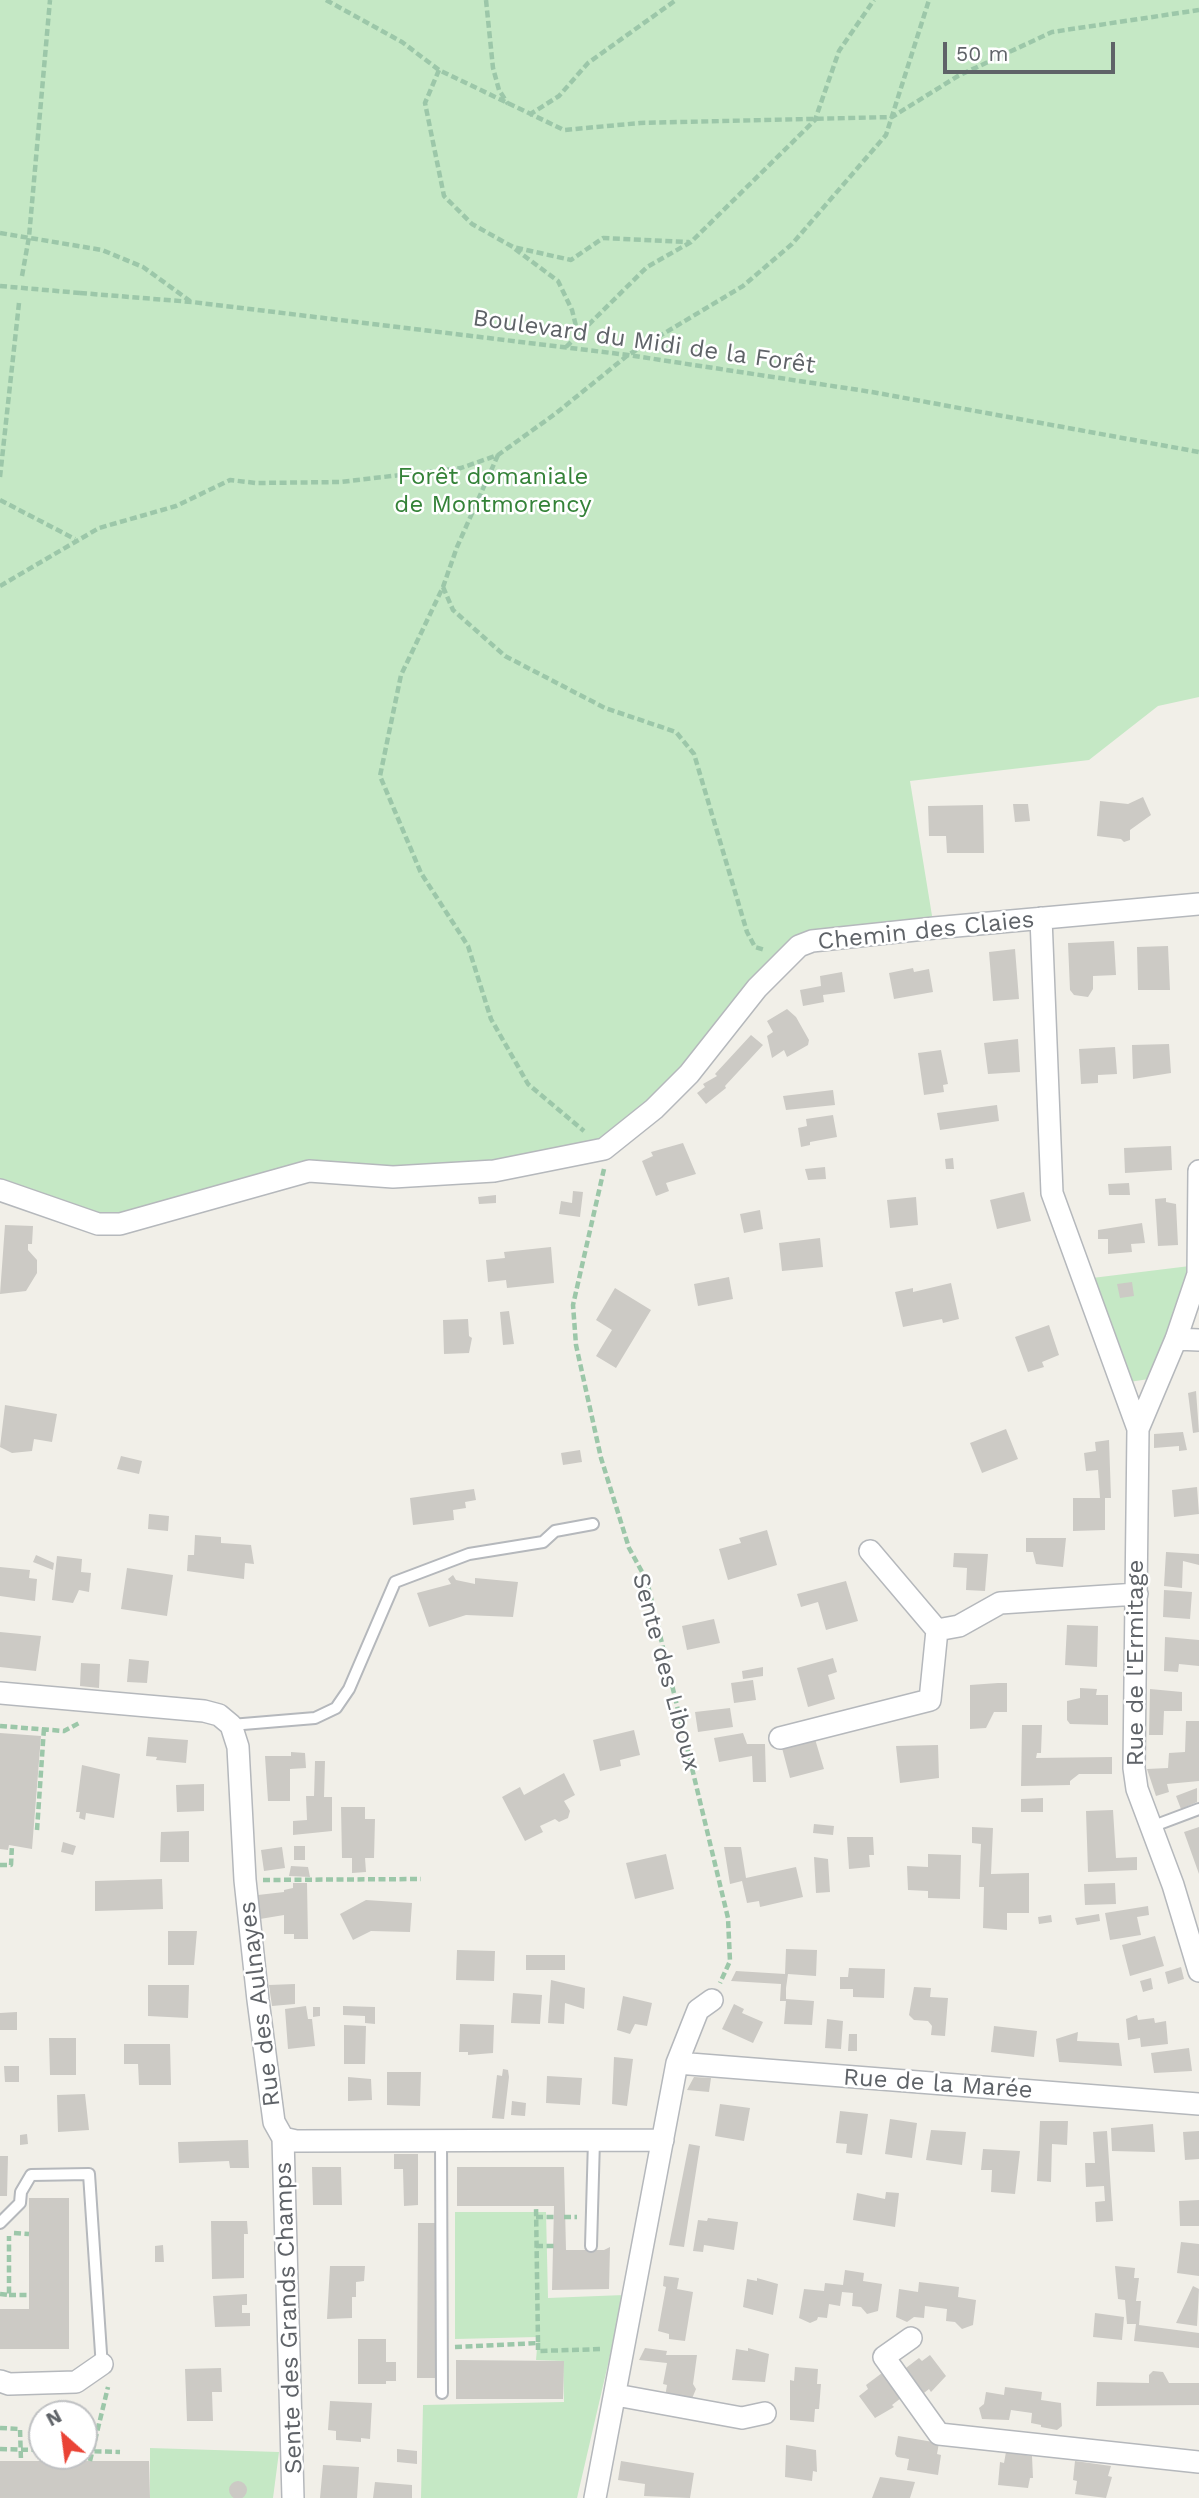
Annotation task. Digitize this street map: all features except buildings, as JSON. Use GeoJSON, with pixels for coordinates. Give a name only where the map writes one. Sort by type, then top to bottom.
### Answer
{"type":"FeatureCollection","features":[{"type":"Feature","properties":{"kind":"street","name":"Chemin des Claies"},"geometry":{"type":"LineString","coordinates":[[0,1190],[98,1224],[120,1224],[309,1171],[393,1177],[494,1171],[604,1149],[653,1109],[689,1074],[757,988],[788,956],[812,942],[1199,904]]}},
{"type":"Feature","properties":{"kind":"street"},"geometry":{"type":"LineString","coordinates":[[1041,918],[1052,1193],[1138,1429]]}},
{"type":"Feature","properties":{"kind":"street"},"geometry":{"type":"LineString","coordinates":[[1138,1429],[1176,1339],[1198,1273],[1199,1171]]}},
{"type":"Feature","properties":{"kind":"street"},"geometry":{"type":"LineString","coordinates":[[1176,1339],[1199,1340]]}},
{"type":"Feature","properties":{"kind":"street"},"geometry":{"type":"LineString","coordinates":[[1123,1389],[1156,1386]]}},
{"type":"Feature","properties":{"kind":"street","name":"Rue de l'Ermitage"},"geometry":{"type":"LineString","coordinates":[[1138,1429],[1134,1768],[1137,1789],[1199,1972]]}},
{"type":"Feature","properties":{"kind":"street"},"geometry":{"type":"LineString","coordinates":[[780,1738],[930,1700],[937,1630],[870,1550]]}},
{"type":"Feature","properties":{"kind":"street"},"geometry":{"type":"LineString","coordinates":[[937,1630],[958,1626],[1000,1603],[1137,1594]]}},
{"type":"Feature","properties":{"kind":"street"},"geometry":{"type":"LineString","coordinates":[[0,1693],[204,1711],[219,1715],[230,1725]]}},
{"type":"Feature","properties":{"kind":"street","name":"Rue des Aulnayes"},"geometry":{"type":"LineString","coordinates":[[230,1725],[238,1747],[245,1880],[274,2122],[283,2138],[296,2141],[663,2140]]}},
{"type":"Feature","properties":{"kind":"street"},"geometry":{"type":"LineString","coordinates":[[594,2498],[616,2395],[677,2063],[698,2010],[712,2000]]}},
{"type":"Feature","properties":{"kind":"street","name":"Rue de la Marée"},"geometry":{"type":"LineString","coordinates":[[677,2063],[1199,2104]]}},
{"type":"Feature","properties":{"kind":"street","name":"Sente des Grands Champs"},"geometry":{"type":"LineString","coordinates":[[283,2138],[293,2498]]}},
{"type":"Feature","properties":{"kind":"street"},"geometry":{"type":"LineString","coordinates":[[911,2338],[884,2357],[939,2434],[1199,2462]]}},
{"type":"Feature","properties":{"kind":"street"},"geometry":{"type":"LineString","coordinates":[[0,2381],[9,2384],[76,2382],[102,2369]]}},
{"type":"Feature","properties":{"kind":"street"},"geometry":{"type":"LineString","coordinates":[[616,2395],[742,2418],[765,2413]]}},
{"type":"Feature","properties":{"kind":"lane"},"geometry":{"type":"LineString","coordinates":[[230,1725],[315,1718],[336,1708],[349,1689],[395,1582],[469,1554],[543,1542],[555,1531],[593,1524]]}},
{"type":"Feature","properties":{"kind":"lane"},"geometry":{"type":"LineString","coordinates":[[1151,1827],[1199,1809]]}},
{"type":"Feature","properties":{"kind":"lane"},"geometry":{"type":"LineString","coordinates":[[592,2246],[594,2140]]}},
{"type":"Feature","properties":{"kind":"lane"},"geometry":{"type":"LineString","coordinates":[[441,2141],[442,2393]]}},
{"type":"Feature","properties":{"kind":"lane"},"geometry":{"type":"LineString","coordinates":[[0,2223],[20,2203],[21,2192],[31,2175],[89,2174],[102,2369]]}},
{"type":"Feature","properties":{"kind":"path"},"geometry":{"type":"LineString","coordinates":[[22,276],[29,237],[50,0]]}},
{"type":"Feature","properties":{"kind":"path"},"geometry":{"type":"LineString","coordinates":[[326,0],[402,42],[439,70],[509,106],[564,130],[640,124],[892,117],[958,76],[1052,32],[1199,10]]}},
{"type":"Feature","properties":{"kind":"path"},"geometry":{"type":"LineString","coordinates":[[486,0],[493,68],[499,90],[509,106]]}},
{"type":"Feature","properties":{"kind":"path"},"geometry":{"type":"LineString","coordinates":[[529,115],[559,96],[589,63],[676,0]]}},
{"type":"Feature","properties":{"kind":"path"},"geometry":{"type":"LineString","coordinates":[[565,347],[647,267],[691,243],[815,120],[839,51],[874,0]]}},
{"type":"Feature","properties":{"kind":"path"},"geometry":{"type":"LineString","coordinates":[[0,586],[99,528],[176,506],[230,480],[256,483],[352,481],[461,468],[498,455],[555,414],[628,355],[743,286],[792,244],[875,151],[886,135],[929,0]]}},
{"type":"Feature","properties":{"kind":"path"},"geometry":{"type":"LineString","coordinates":[[439,70],[425,103],[444,195],[472,224],[513,247],[558,281],[572,310],[578,335]]}},
{"type":"Feature","properties":{"kind":"path"},"geometry":{"type":"LineString","coordinates":[[0,233],[102,250],[143,267],[192,302]]}},
{"type":"Feature","properties":{"kind":"path"},"geometry":{"type":"LineString","coordinates":[[513,247],[571,260],[603,237],[691,243]]}},
{"type":"Feature","properties":{"kind":"path","name":"Boulevard du Midi de la Forêt"},"geometry":{"type":"LineString","coordinates":[[0,286],[192,302],[628,355],[872,391],[1199,452]]}},
{"type":"Feature","properties":{"kind":"path"},"geometry":{"type":"LineString","coordinates":[[0,478],[19,303]]}},
{"type":"Feature","properties":{"kind":"path"},"geometry":{"type":"LineString","coordinates":[[498,455],[457,547],[443,587],[401,675],[380,776],[421,873],[468,946],[491,1019],[528,1084],[604,1149]]}},
{"type":"Feature","properties":{"kind":"path"},"geometry":{"type":"LineString","coordinates":[[0,499],[76,540]]}},
{"type":"Feature","properties":{"kind":"path"},"geometry":{"type":"LineString","coordinates":[[443,587],[453,610],[505,656],[605,708],[676,732],[694,754],[747,932],[755,947],[788,956]]}},
{"type":"Feature","properties":{"kind":"path","name":"Sente des Liboux"},"geometry":{"type":"LineString","coordinates":[[604,1149],[605,1163],[573,1305],[576,1345],[601,1458],[629,1548],[647,1581],[728,1918],[730,1961],[712,2000]]}},
{"type":"Feature","properties":{"kind":"path"},"geometry":{"type":"LineString","coordinates":[[0,1726],[64,1731],[79,1725],[84,1718],[85,1701]]}},
{"type":"Feature","properties":{"kind":"path"},"geometry":{"type":"LineString","coordinates":[[37,1830],[44,1728]]}},
{"type":"Feature","properties":{"kind":"path"},"geometry":{"type":"LineString","coordinates":[[0,1865],[10,1866],[12,1845]]}},
{"type":"Feature","properties":{"kind":"path"},"geometry":{"type":"LineString","coordinates":[[245,1880],[421,1879]]}},
{"type":"Feature","properties":{"kind":"path"},"geometry":{"type":"LineString","coordinates":[[536,2206],[538,2351],[624,2348]]}},
{"type":"Feature","properties":{"kind":"path"},"geometry":{"type":"LineString","coordinates":[[9,2213],[9,2295]]}},
{"type":"Feature","properties":{"kind":"path"},"geometry":{"type":"LineString","coordinates":[[536,2217],[554,2217]]}},
{"type":"Feature","properties":{"kind":"path"},"geometry":{"type":"LineString","coordinates":[[9,2233],[29,2234]]}},
{"type":"Feature","properties":{"kind":"path"},"geometry":{"type":"LineString","coordinates":[[537,2246],[554,2246]]}},
{"type":"Feature","properties":{"kind":"path"},"geometry":{"type":"LineString","coordinates":[[0,2294],[29,2295]]}},
{"type":"Feature","properties":{"kind":"path"},"geometry":{"type":"LineString","coordinates":[[443,2347],[538,2343]]}},
{"type":"Feature","properties":{"kind":"path"},"geometry":{"type":"LineString","coordinates":[[98,2415],[109,2383],[102,2369]]}},
{"type":"Feature","properties":{"kind":"path"},"geometry":{"type":"LineString","coordinates":[[0,2428],[20,2429],[21,2461]]}},
{"type":"Feature","properties":{"kind":"path"},"geometry":{"type":"LineString","coordinates":[[0,2449],[28,2449]]}},
{"type":"Feature","properties":{"kind":"path"},"geometry":{"type":"LineString","coordinates":[[98,2451],[120,2452]]}},
{"type":"Feature","properties":{"kind":"green space","name":"Forêt domaniale de Montmorency"},"geometry":{"type":"Polygon","coordinates":[[[0,0],[1199,0],[1199,697],[1158,706],[1089,760],[910,781],[934,928],[812,941],[604,1149],[495,1170],[318,1171],[120,1224],[0,1190],[0,0]]]}},
{"type":"Feature","properties":{"kind":"green space"},"geometry":{"type":"Polygon","coordinates":[[[1198,1265],[1149,1379],[1129,1382],[1084,1279],[1198,1265]]]}},
{"type":"Feature","properties":{"kind":"green space"},"geometry":{"type":"Polygon","coordinates":[[[455,2212],[546,2212],[548,2298],[624,2295],[577,2498],[421,2498],[423,2405],[564,2402],[563,2361],[536,2360],[538,2337],[455,2339],[455,2212]]]}},
{"type":"Feature","properties":{"kind":"green space"},"geometry":{"type":"Polygon","coordinates":[[[150,2448],[279,2452],[273,2498],[150,2498],[150,2448]]]}}]}
